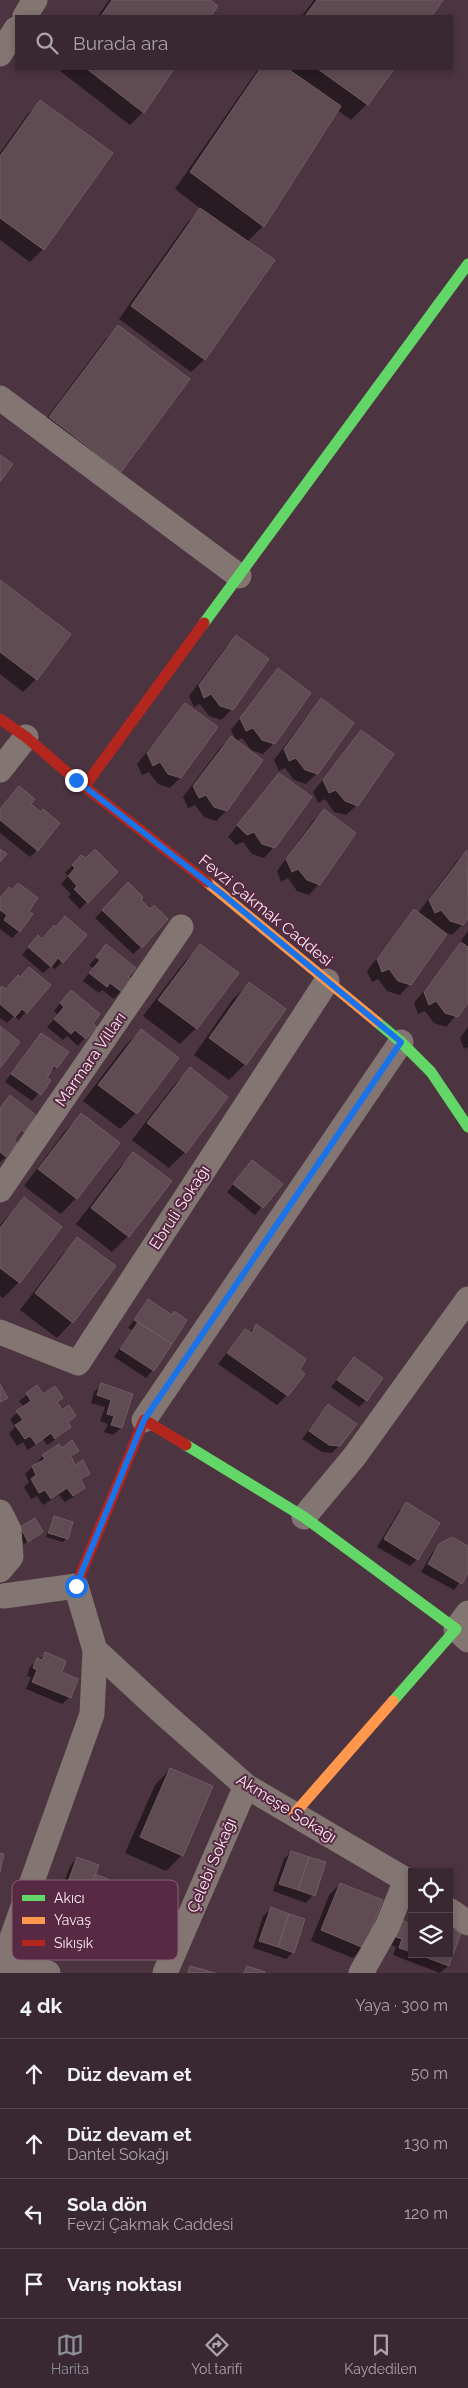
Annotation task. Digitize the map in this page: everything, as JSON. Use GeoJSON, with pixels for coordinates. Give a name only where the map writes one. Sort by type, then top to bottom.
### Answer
{"type":"FeatureCollection","features":[{"type":"Feature","properties":{"kind":"street"},"geometry":{"type":"LineString","coordinates":[[26,15],[35,0]]}},
{"type":"Feature","properties":{"kind":"street"},"geometry":{"type":"LineString","coordinates":[[0,54],[15,31]]}},
{"type":"Feature","properties":{"kind":"street"},"geometry":{"type":"LineString","coordinates":[[84,787],[468,264]]}},
{"type":"Feature","properties":{"kind":"street"},"geometry":{"type":"LineString","coordinates":[[0,398],[239,576]]}},
{"type":"Feature","properties":{"kind":"street","name":"Fevzi Çakmak Caddesi"},"geometry":{"type":"LineString","coordinates":[[0,719],[26,736],[84,787],[221,893],[401,1042],[431,1072],[468,1128]]}},
{"type":"Feature","properties":{"kind":"street"},"geometry":{"type":"LineString","coordinates":[[0,770],[26,736]]}},
{"type":"Feature","properties":{"kind":"street","name":"Marmara Vilları"},"geometry":{"type":"LineString","coordinates":[[0,1190],[181,927]]}},
{"type":"Feature","properties":{"kind":"street","name":"Ebruli Sokağı"},"geometry":{"type":"LineString","coordinates":[[0,1332],[78,1363],[327,981]]}},
{"type":"Feature","properties":{"kind":"street"},"geometry":{"type":"LineString","coordinates":[[33,1880],[92,1714],[95,1650],[76,1586],[144,1420],[401,1042]]}},
{"type":"Feature","properties":{"kind":"street"},"geometry":{"type":"LineString","coordinates":[[304,1517],[354,1457],[468,1299]]}},
{"type":"Feature","properties":{"kind":"street"},"geometry":{"type":"LineString","coordinates":[[144,1420],[304,1517],[464,1627],[294,1814]]}},
{"type":"Feature","properties":{"kind":"street"},"geometry":{"type":"LineString","coordinates":[[0,1512],[9,1530],[11,1557],[0,1570]]}},
{"type":"Feature","properties":{"kind":"street"},"geometry":{"type":"LineString","coordinates":[[1,1598],[76,1586]]}},
{"type":"Feature","properties":{"kind":"street","name":"Akmeşe Sokağı"},"geometry":{"type":"LineString","coordinates":[[95,1650],[246,1786],[408,1881]]}},
{"type":"Feature","properties":{"kind":"street","name":"Çelebi Sokağı"},"geometry":{"type":"LineString","coordinates":[[178,1943],[246,1786]]}},
{"type":"Feature","properties":{"kind":"street","name":"Akmeşe Sokağı"},"geometry":{"type":"LineString","coordinates":[[361,1973],[408,1884]]}},
{"type":"Feature","properties":{"kind":"street"},"geometry":{"type":"LineString","coordinates":[[453,1913],[468,1923]]}},
{"type":"Feature","properties":{"kind":"street"},"geometry":{"type":"LineString","coordinates":[[12,1940],[3,1965],[48,1973]]}},
{"type":"Feature","properties":{"kind":"street","name":"Çelebi Sokağı"},"geometry":{"type":"LineString","coordinates":[[165,1973],[171,1960]]}},
{"type":"Feature","properties":{"kind":"building"},"geometry":{"type":"Polygon","coordinates":[[[112,0],[210,0],[218,6],[212,15],[102,15],[112,0]]]}},
{"type":"Feature","properties":{"kind":"building"},"geometry":{"type":"Polygon","coordinates":[[[317,0],[443,0],[433,15],[306,15],[317,0]]]}},
{"type":"Feature","properties":{"kind":"building"},"geometry":{"type":"Polygon","coordinates":[[[88,70],[173,70],[144,113],[88,70]]]}},
{"type":"Feature","properties":{"kind":"building"},"geometry":{"type":"Polygon","coordinates":[[[259,70],[289,70],[341,106],[264,227],[190,172],[259,70]]]}},
{"type":"Feature","properties":{"kind":"building"},"geometry":{"type":"Polygon","coordinates":[[[319,70],[393,70],[368,105],[319,70]]]}},
{"type":"Feature","properties":{"kind":"building"},"geometry":{"type":"Polygon","coordinates":[[[40,100],[113,153],[44,250],[0,218],[0,156],[40,100]]]}},
{"type":"Feature","properties":{"kind":"building"},"geometry":{"type":"Polygon","coordinates":[[[200,208],[275,260],[205,360],[131,306],[200,208]]]}},
{"type":"Feature","properties":{"kind":"building"},"geometry":{"type":"Polygon","coordinates":[[[118,325],[190,379],[121,472],[49,417],[118,325]]]}},
{"type":"Feature","properties":{"kind":"building"},"geometry":{"type":"Polygon","coordinates":[[[0,455],[13,464],[0,482],[0,455]]]}},
{"type":"Feature","properties":{"kind":"building"},"geometry":{"type":"Polygon","coordinates":[[[0,580],[71,634],[37,680],[0,652],[0,580]]]}},
{"type":"Feature","properties":{"kind":"building"},"geometry":{"type":"Polygon","coordinates":[[[236,635],[269,659],[233,710],[220,706],[211,694],[204,698],[199,685],[236,635]]]}},
{"type":"Feature","properties":{"kind":"building"},"geometry":{"type":"Polygon","coordinates":[[[278,668],[311,693],[275,744],[262,740],[253,728],[246,731],[240,718],[278,668]]]}},
{"type":"Feature","properties":{"kind":"building"},"geometry":{"type":"Polygon","coordinates":[[[321,698],[354,723],[318,774],[305,770],[296,758],[289,761],[284,749],[321,698]]]}},
{"type":"Feature","properties":{"kind":"building"},"geometry":{"type":"Polygon","coordinates":[[[185,703],[218,727],[181,778],[168,774],[160,762],[153,766],[147,753],[185,703]]]}},
{"type":"Feature","properties":{"kind":"building"},"geometry":{"type":"Polygon","coordinates":[[[361,730],[394,754],[358,806],[345,801],[336,790],[329,793],[323,780],[361,730]]]}},
{"type":"Feature","properties":{"kind":"building"},"geometry":{"type":"Polygon","coordinates":[[[231,736],[263,760],[227,811],[214,807],[206,795],[199,798],[193,786],[231,736]]]}},
{"type":"Feature","properties":{"kind":"building"},"geometry":{"type":"Polygon","coordinates":[[[279,773],[312,797],[275,848],[262,844],[254,832],[247,835],[237,825],[279,773]]]}},
{"type":"Feature","properties":{"kind":"building"},"geometry":{"type":"Polygon","coordinates":[[[19,786],[35,799],[31,804],[41,812],[43,809],[60,823],[38,851],[0,820],[0,809],[19,786]]]}},
{"type":"Feature","properties":{"kind":"building"},"geometry":{"type":"Polygon","coordinates":[[[324,809],[356,833],[320,885],[307,880],[298,869],[292,872],[286,859],[324,809]]]}},
{"type":"Feature","properties":{"kind":"building"},"geometry":{"type":"Polygon","coordinates":[[[0,849],[7,854],[0,862],[0,849]]]}},
{"type":"Feature","properties":{"kind":"building"},"geometry":{"type":"Polygon","coordinates":[[[95,849],[118,872],[88,903],[74,889],[77,886],[68,876],[75,868],[72,865],[81,855],[86,858],[95,849]]]}},
{"type":"Feature","properties":{"kind":"building"},"geometry":{"type":"Polygon","coordinates":[[[467,850],[468,919],[463,925],[450,921],[441,910],[435,913],[429,900],[467,850]]]}},
{"type":"Feature","properties":{"kind":"building"},"geometry":{"type":"Polygon","coordinates":[[[128,882],[143,897],[141,900],[150,909],[154,905],[168,919],[142,948],[102,910],[128,882]]]}},
{"type":"Feature","properties":{"kind":"building"},"geometry":{"type":"Polygon","coordinates":[[[18,883],[38,898],[29,911],[33,914],[20,932],[4,920],[7,915],[0,910],[0,898],[9,887],[12,890],[18,883]]]}},
{"type":"Feature","properties":{"kind":"building"},"geometry":{"type":"Polygon","coordinates":[[[414,909],[447,934],[411,985],[398,981],[389,969],[382,972],[377,959],[414,909]]]}},
{"type":"Feature","properties":{"kind":"building"},"geometry":{"type":"Polygon","coordinates":[[[65,916],[87,935],[63,963],[58,958],[51,967],[28,947],[38,935],[42,939],[65,916]]]}},
{"type":"Feature","properties":{"kind":"building"},"geometry":{"type":"Polygon","coordinates":[[[461,942],[468,947],[468,1003],[458,1017],[445,1013],[436,1001],[429,1005],[424,992],[461,942]]]}},
{"type":"Feature","properties":{"kind":"building"},"geometry":{"type":"Polygon","coordinates":[[[106,944],[136,968],[128,977],[132,980],[122,992],[110,983],[107,987],[89,973],[100,960],[96,957],[106,944]]]}},
{"type":"Feature","properties":{"kind":"building"},"geometry":{"type":"Polygon","coordinates":[[[200,944],[239,973],[197,1029],[158,1000],[200,944]]]}},
{"type":"Feature","properties":{"kind":"building"},"geometry":{"type":"Polygon","coordinates":[[[29,967],[51,985],[27,1013],[22,1009],[15,1017],[0,1004],[0,988],[2,986],[6,989],[18,975],[20,977],[29,967]]]}},
{"type":"Feature","properties":{"kind":"building"},"geometry":{"type":"Polygon","coordinates":[[[249,982],[286,1009],[246,1065],[209,1038],[249,982]]]}},
{"type":"Feature","properties":{"kind":"building"},"geometry":{"type":"Polygon","coordinates":[[[71,990],[100,1014],[93,1024],[97,1027],[86,1039],[75,1030],[71,1034],[54,1019],[64,1007],[60,1003],[71,990]]]}},
{"type":"Feature","properties":{"kind":"building"},"geometry":{"type":"Polygon","coordinates":[[[0,1026],[20,1042],[0,1068],[0,1026]]]}},
{"type":"Feature","properties":{"kind":"building"},"geometry":{"type":"Polygon","coordinates":[[[141,1029],[179,1058],[137,1114],[98,1085],[141,1029]]]}},
{"type":"Feature","properties":{"kind":"building"},"geometry":{"type":"Polygon","coordinates":[[[41,1033],[69,1052],[57,1068],[54,1066],[47,1078],[51,1080],[41,1095],[11,1074],[41,1033]]]}},
{"type":"Feature","properties":{"kind":"building"},"geometry":{"type":"Polygon","coordinates":[[[190,1067],[228,1097],[186,1153],[147,1123],[190,1067]]]}},
{"type":"Feature","properties":{"kind":"building"},"geometry":{"type":"Polygon","coordinates":[[[10,1095],[37,1116],[24,1132],[22,1130],[14,1140],[17,1143],[6,1157],[0,1152],[0,1108],[10,1095]]]}},
{"type":"Feature","properties":{"kind":"building"},"geometry":{"type":"Polygon","coordinates":[[[81,1113],[120,1143],[77,1199],[38,1169],[81,1113]]]}},
{"type":"Feature","properties":{"kind":"building"},"geometry":{"type":"Polygon","coordinates":[[[133,1152],[172,1181],[129,1237],[91,1208],[133,1152]]]}},
{"type":"Feature","properties":{"kind":"building"},"geometry":{"type":"Polygon","coordinates":[[[252,1160],[283,1184],[263,1208],[233,1184],[252,1160]]]}},
{"type":"Feature","properties":{"kind":"building"},"geometry":{"type":"Polygon","coordinates":[[[24,1197],[62,1227],[20,1283],[0,1268],[0,1228],[24,1197]]]}},
{"type":"Feature","properties":{"kind":"building"},"geometry":{"type":"Polygon","coordinates":[[[77,1237],[116,1266],[73,1323],[35,1293],[77,1237]]]}},
{"type":"Feature","properties":{"kind":"building"},"geometry":{"type":"Polygon","coordinates":[[[148,1299],[172,1315],[174,1311],[187,1320],[172,1344],[134,1320],[148,1299]]]}},
{"type":"Feature","properties":{"kind":"building"},"geometry":{"type":"Polygon","coordinates":[[[138,1322],[172,1344],[154,1371],[120,1349],[138,1322]]]}},
{"type":"Feature","properties":{"kind":"building"},"geometry":{"type":"Polygon","coordinates":[[[256,1324],[306,1359],[300,1370],[305,1374],[288,1396],[227,1353],[245,1329],[252,1333],[256,1324]]]}},
{"type":"Feature","properties":{"kind":"building"},"geometry":{"type":"Polygon","coordinates":[[[354,1357],[383,1378],[367,1401],[337,1380],[354,1357]]]}},
{"type":"Feature","properties":{"kind":"building"},"geometry":{"type":"Polygon","coordinates":[[[101,1383],[133,1394],[122,1428],[111,1425],[114,1416],[107,1414],[111,1400],[97,1395],[101,1383]]]}},
{"type":"Feature","properties":{"kind":"building"},"geometry":{"type":"Polygon","coordinates":[[[0,1384],[8,1398],[0,1402],[0,1384]]]}},
{"type":"Feature","properties":{"kind":"building"},"geometry":{"type":"Polygon","coordinates":[[[37,1385],[43,1394],[55,1386],[63,1398],[57,1402],[62,1410],[69,1405],[76,1416],[68,1422],[71,1427],[55,1439],[51,1433],[36,1444],[30,1436],[25,1439],[15,1425],[23,1420],[16,1411],[31,1401],[26,1393],[37,1385]]]}},
{"type":"Feature","properties":{"kind":"building"},"geometry":{"type":"Polygon","coordinates":[[[328,1404],[357,1424],[340,1446],[329,1445],[309,1431],[328,1404]]]}},
{"type":"Feature","properties":{"kind":"building"},"geometry":{"type":"Polygon","coordinates":[[[72,1440],[79,1451],[71,1456],[75,1465],[83,1460],[90,1474],[81,1479],[85,1488],[73,1496],[67,1488],[51,1499],[45,1490],[39,1493],[31,1479],[36,1475],[32,1466],[45,1459],[42,1455],[59,1444],[62,1448],[72,1440]]]}},
{"type":"Feature","properties":{"kind":"building"},"geometry":{"type":"Polygon","coordinates":[[[406,1502],[440,1523],[418,1560],[384,1539],[406,1502]]]}},
{"type":"Feature","properties":{"kind":"building"},"geometry":{"type":"Polygon","coordinates":[[[54,1516],[73,1522],[68,1539],[48,1533],[54,1516]]]}},
{"type":"Feature","properties":{"kind":"building"},"geometry":{"type":"Polygon","coordinates":[[[35,1518],[43,1532],[28,1542],[20,1527],[35,1518]]]}},
{"type":"Feature","properties":{"kind":"building"},"geometry":{"type":"Polygon","coordinates":[[[452,1537],[468,1546],[468,1573],[462,1584],[428,1564],[439,1544],[452,1537]]]}},
{"type":"Feature","properties":{"kind":"building"},"geometry":{"type":"Polygon","coordinates":[[[45,1652],[66,1661],[62,1672],[78,1679],[71,1698],[32,1682],[37,1670],[33,1668],[37,1658],[42,1660],[45,1652]]]}},
{"type":"Feature","properties":{"kind":"building"},"geometry":{"type":"Polygon","coordinates":[[[170,1768],[213,1786],[183,1856],[140,1837],[170,1768]]]}},
{"type":"Feature","properties":{"kind":"building"},"geometry":{"type":"Polygon","coordinates":[[[291,1851],[309,1857],[298,1890],[279,1884],[291,1851]]]}},
{"type":"Feature","properties":{"kind":"building"},"geometry":{"type":"Polygon","coordinates":[[[0,1853],[4,1854],[0,1872],[0,1853]]]}},
{"type":"Feature","properties":{"kind":"building"},"geometry":{"type":"Polygon","coordinates":[[[77,1857],[99,1865],[93,1880],[69,1880],[77,1857]]]}},
{"type":"Feature","properties":{"kind":"building"},"geometry":{"type":"Polygon","coordinates":[[[309,1857],[326,1862],[315,1896],[298,1890],[309,1857]]]}},
{"type":"Feature","properties":{"kind":"building"},"geometry":{"type":"Polygon","coordinates":[[[95,1874],[108,1879],[108,1880],[93,1880],[95,1874]]]}},
{"type":"Feature","properties":{"kind":"building"},"geometry":{"type":"Polygon","coordinates":[[[340,1883],[383,1900],[364,1948],[321,1930],[340,1883]]]}},
{"type":"Feature","properties":{"kind":"building"},"geometry":{"type":"Polygon","coordinates":[[[271,1907],[289,1914],[278,1947],[259,1941],[271,1907]]]}},
{"type":"Feature","properties":{"kind":"building"},"geometry":{"type":"Polygon","coordinates":[[[289,1914],[305,1919],[294,1953],[278,1947],[289,1914]]]}},
{"type":"Feature","properties":{"kind":"building"},"geometry":{"type":"Polygon","coordinates":[[[402,1920],[408,1923],[408,1951],[399,1948],[402,1939],[396,1937],[402,1920]]]}},
{"type":"Feature","properties":{"kind":"building"},"geometry":{"type":"Polygon","coordinates":[[[453,1930],[461,1933],[453,1955],[453,1930]]]}},
{"type":"Feature","properties":{"kind":"building"},"geometry":{"type":"Polygon","coordinates":[[[428,1958],[452,1958],[449,1966],[428,1958]]]}},
{"type":"Feature","properties":{"kind":"building"},"geometry":{"type":"Polygon","coordinates":[[[190,1966],[215,1973],[188,1973],[190,1966]]]}},
{"type":"Feature","properties":{"kind":"building"},"geometry":{"type":"Polygon","coordinates":[[[247,1966],[265,1972],[265,1973],[244,1973],[247,1966]]]}},
{"type":"Feature","properties":{"kind":"traffic: fast"},"geometry":{"type":"LineString","coordinates":[[204,623],[468,264]]}},
{"type":"Feature","properties":{"kind":"traffic: fast"},"geometry":{"type":"LineString","coordinates":[[377,1022],[401,1042],[431,1072],[468,1127]]}},
{"type":"Feature","properties":{"kind":"traffic: fast"},"geometry":{"type":"LineString","coordinates":[[186,1445],[304,1517],[456,1629],[393,1701]]}},
{"type":"Feature","properties":{"kind":"traffic: slow"},"geometry":{"type":"LineString","coordinates":[[207,882],[377,1022]]}},
{"type":"Feature","properties":{"kind":"traffic: slow"},"geometry":{"type":"LineString","coordinates":[[294,1814],[393,1701]]}},
{"type":"Feature","properties":{"kind":"traffic: jam"},"geometry":{"type":"LineString","coordinates":[[84,787],[204,623]]}},
{"type":"Feature","properties":{"kind":"traffic: jam"},"geometry":{"type":"LineString","coordinates":[[0,719],[26,737],[76,780],[207,882]]}},
{"type":"Feature","properties":{"kind":"traffic: jam"},"geometry":{"type":"LineString","coordinates":[[76,1586],[144,1420],[186,1445]]}},
{"type":"Feature","properties":{"kind":"route"},"geometry":{"type":"LineString","coordinates":[[76,780],[221,893],[378,1025],[401,1042],[144,1420],[76,1586]]}}]}
